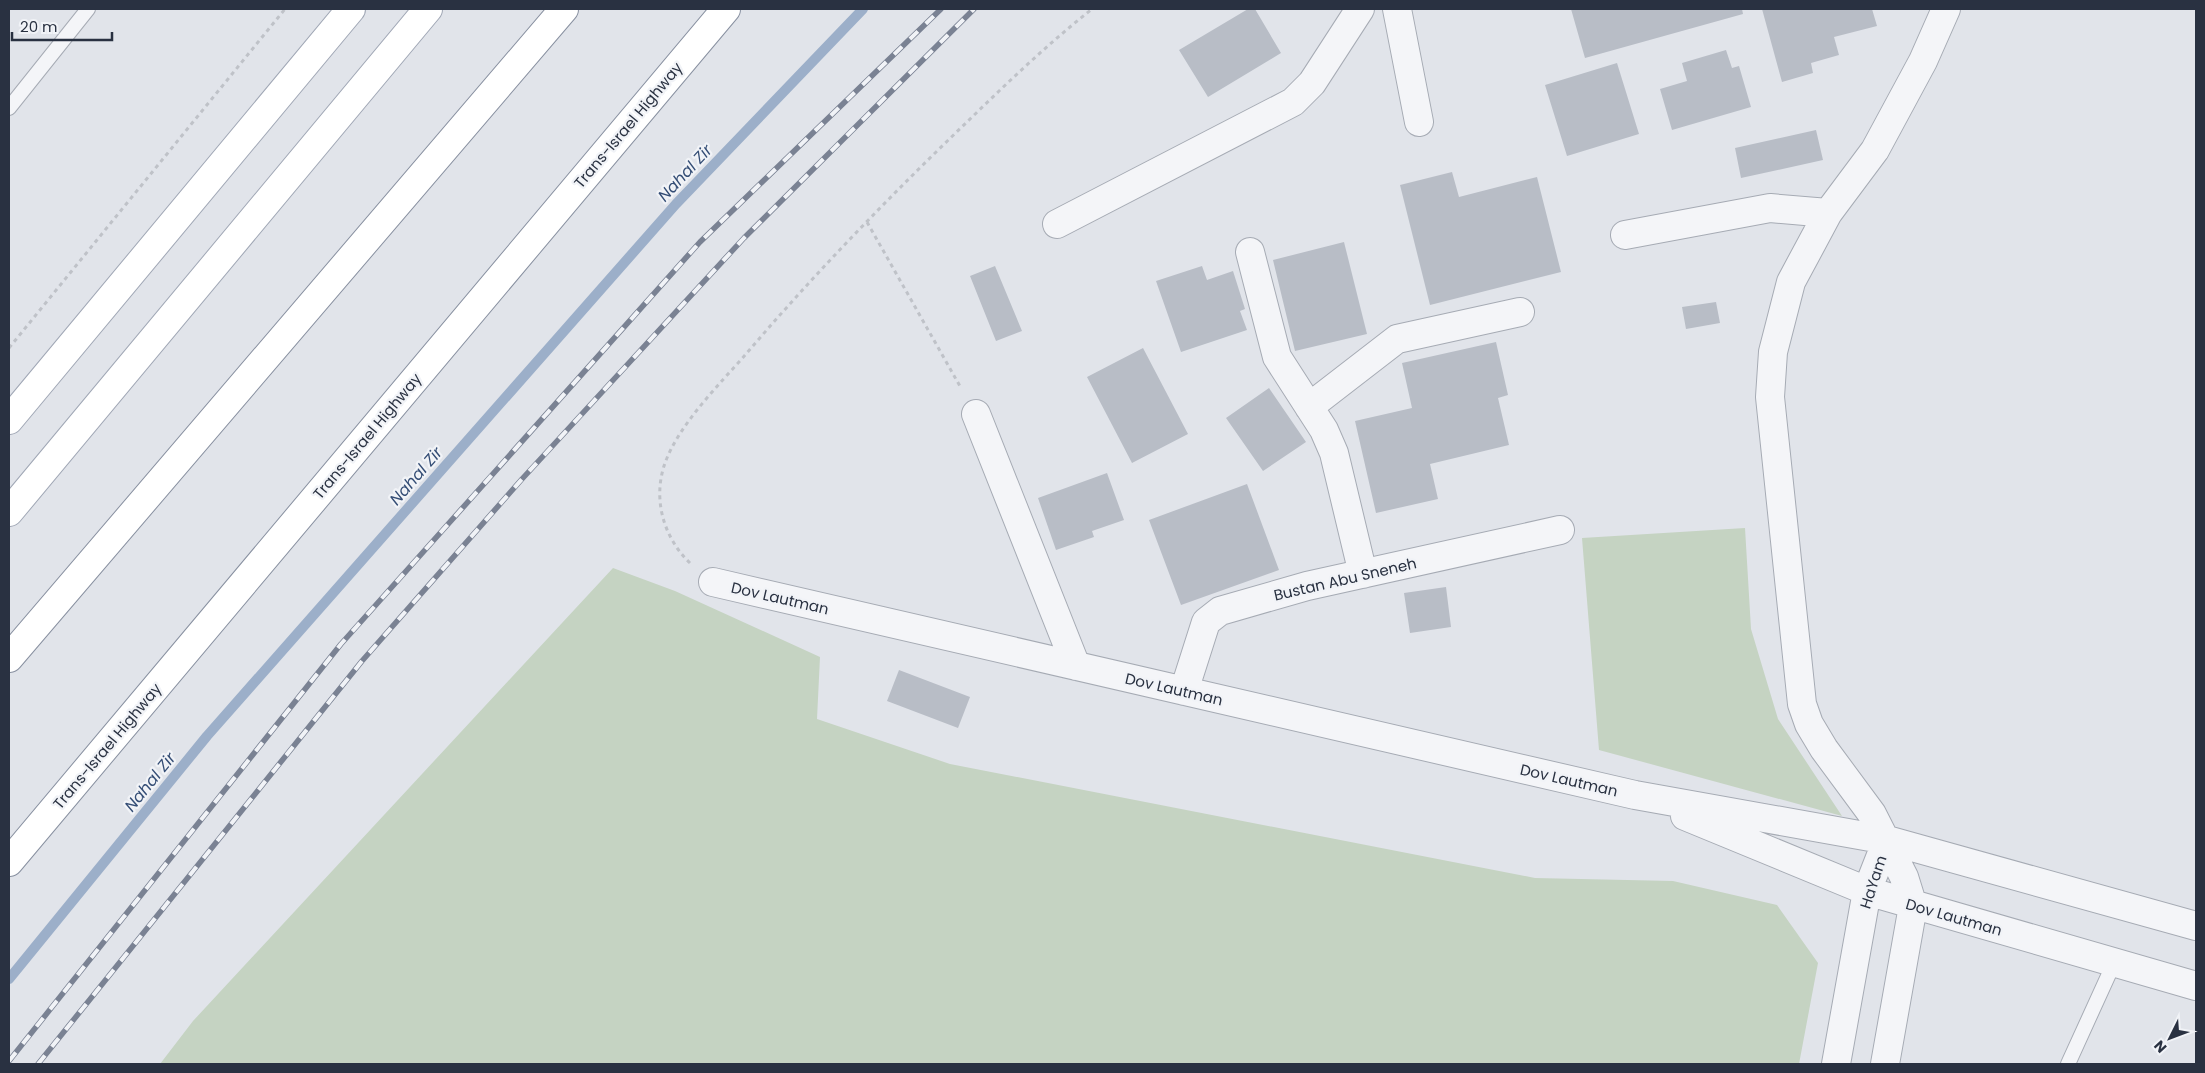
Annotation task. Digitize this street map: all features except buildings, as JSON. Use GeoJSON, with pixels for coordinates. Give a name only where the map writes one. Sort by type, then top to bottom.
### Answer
{"type":"FeatureCollection","features":[{"type":"Feature","properties":{"kind":"main road"},"geometry":{"type":"LineString","coordinates":[[9,420],[351,9]]}},
{"type":"Feature","properties":{"kind":"main road"},"geometry":{"type":"LineString","coordinates":[[9,512],[428,9]]}},
{"type":"Feature","properties":{"kind":"main road"},"geometry":{"type":"LineString","coordinates":[[9,658],[564,9]]}},
{"type":"Feature","properties":{"kind":"main road","name":"Trans-Israel Highway"},"geometry":{"type":"LineString","coordinates":[[9,862],[726,9]]}},
{"type":"Feature","properties":{"kind":"street"},"geometry":{"type":"LineString","coordinates":[[1057,224],[1293,102],[1312,83],[1360,9]]}},
{"type":"Feature","properties":{"kind":"street"},"geometry":{"type":"LineString","coordinates":[[1398,9],[1419,122]]}},
{"type":"Feature","properties":{"kind":"street"},"geometry":{"type":"LineString","coordinates":[[1887,840],[1863,799],[1824,749],[1809,724],[1802,704],[1770,397],[1773,352],[1791,282],[1828,213],[1875,150],[1923,62],[1946,9]]}},
{"type":"Feature","properties":{"kind":"street"},"geometry":{"type":"LineString","coordinates":[[1625,235],[1770,208],[1828,213]]}},
{"type":"Feature","properties":{"kind":"street"},"geometry":{"type":"LineString","coordinates":[[1250,252],[1277,357],[1324,430],[1334,453],[1364,574]]}},
{"type":"Feature","properties":{"kind":"street"},"geometry":{"type":"LineString","coordinates":[[1309,407],[1397,339],[1520,312]]}},
{"type":"Feature","properties":{"kind":"street"},"geometry":{"type":"LineString","coordinates":[[976,414],[1076,666]]}},
{"type":"Feature","properties":{"kind":"street","name":"Bustan Abu Sneneh"},"geometry":{"type":"LineString","coordinates":[[1184,691],[1206,622],[1220,611],[1307,586],[1560,530]]}},
{"type":"Feature","properties":{"kind":"street","name":"Dov Lautman"},"geometry":{"type":"LineString","coordinates":[[713,582],[1635,796],[1887,840],[2196,926]]}},
{"type":"Feature","properties":{"kind":"street","name":"Dov Lautman"},"geometry":{"type":"LineString","coordinates":[[1635,796],[1866,891],[2196,986]]}},
{"type":"Feature","properties":{"kind":"street","name":"HaYam"},"geometry":{"type":"LineString","coordinates":[[1836,1064],[1866,891],[1887,840]]}},
{"type":"Feature","properties":{"kind":"street","name":"HaYam"},"geometry":{"type":"LineString","coordinates":[[1885,1064],[1914,906],[1904,877],[1887,840]]}},
{"type":"Feature","properties":{"kind":"lane"},"geometry":{"type":"LineString","coordinates":[[9,108],[88,9]]}},
{"type":"Feature","properties":{"kind":"lane"},"geometry":{"type":"LineString","coordinates":[[2068,1064],[2114,963]]}},
{"type":"Feature","properties":{"kind":"path"},"geometry":{"type":"LineString","coordinates":[[9,348],[285,9]]}},
{"type":"Feature","properties":{"kind":"path"},"geometry":{"type":"LineString","coordinates":[[713,582],[681,554],[671,538],[664,521],[660,503],[660,485],[671,449],[681,431],[754,344],[867,222],[990,100],[1092,9]]}},
{"type":"Feature","properties":{"kind":"path"},"geometry":{"type":"LineString","coordinates":[[867,222],[976,414]]}},
{"type":"Feature","properties":{"kind":"green space"},"geometry":{"type":"Polygon","coordinates":[[[1745,528],[1751,629],[1778,719],[1842,816],[1599,750],[1582,538],[1745,528]]]}},
{"type":"Feature","properties":{"kind":"green space"},"geometry":{"type":"Polygon","coordinates":[[[613,568],[675,591],[820,657],[817,719],[950,764],[1535,878],[1673,881],[1777,905],[1818,963],[1799,1064],[160,1064],[193,1021],[613,568]]]}},
{"type":"Feature","properties":{"kind":"waterway","name":"Nahal Zir"},"geometry":{"type":"LineString","coordinates":[[9,979],[207,736],[676,204],[863,9]]}},
{"type":"Feature","properties":{"kind":"railway"},"geometry":{"type":"LineString","coordinates":[[9,1061],[341,644],[700,242],[941,9]]}},
{"type":"Feature","properties":{"kind":"railway"},"geometry":{"type":"LineString","coordinates":[[38,1064],[362,661],[522,479],[744,238],[974,9]]}}]}
